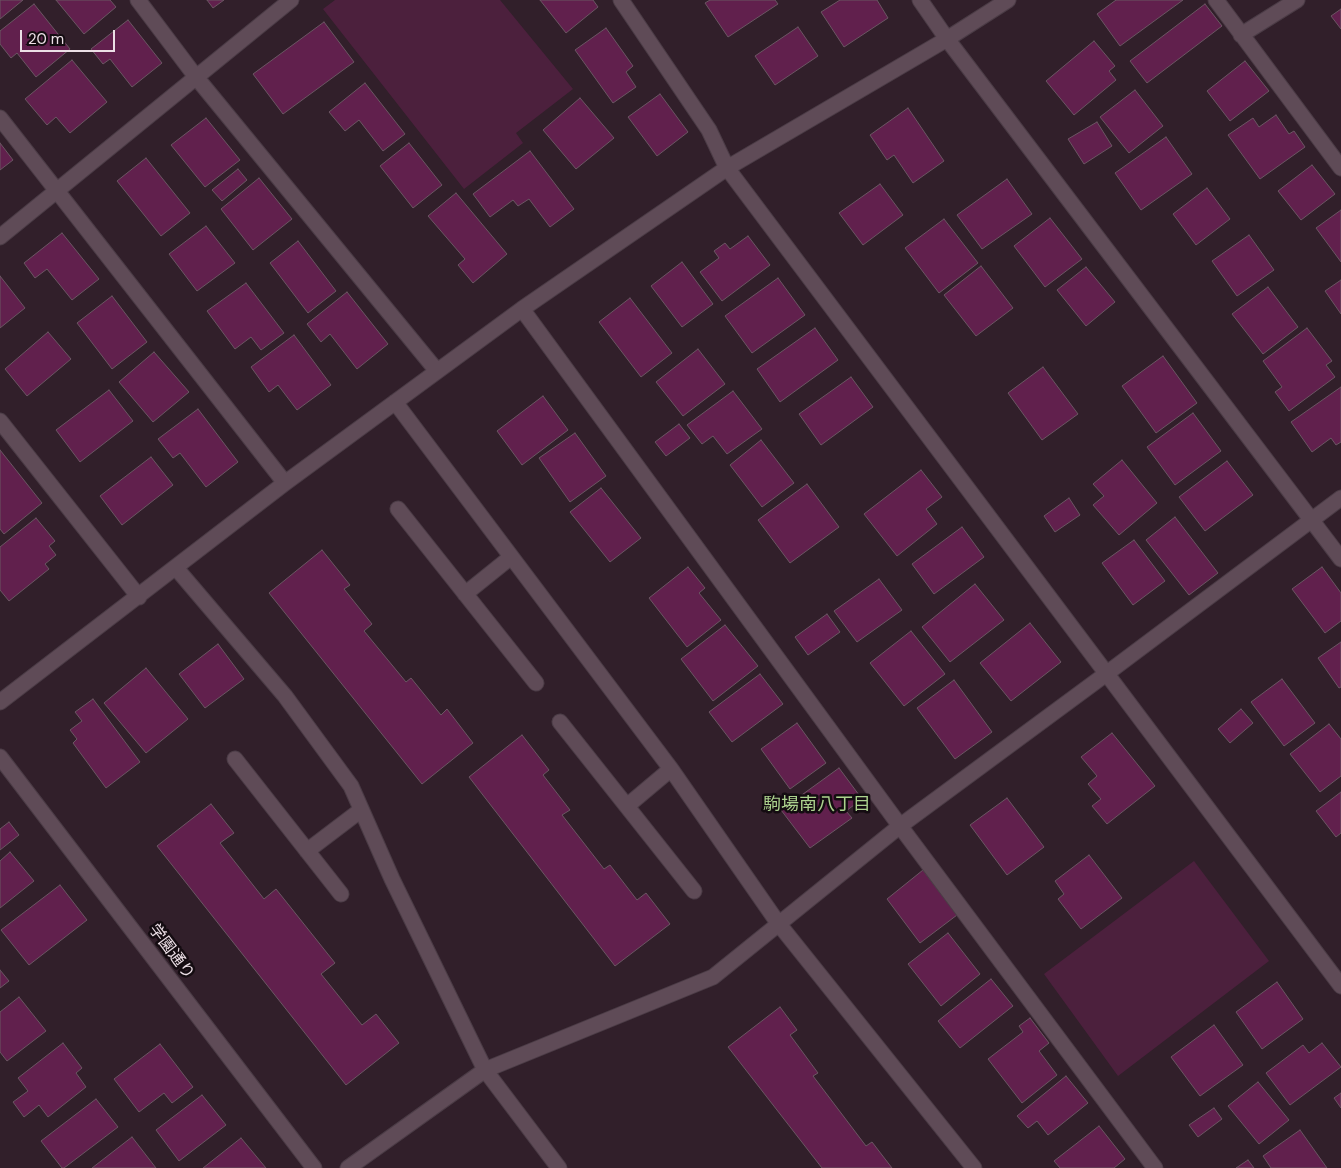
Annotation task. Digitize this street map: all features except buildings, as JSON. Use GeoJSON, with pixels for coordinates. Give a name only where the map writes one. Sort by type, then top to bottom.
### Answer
{"type":"FeatureCollection","features":[{"type":"Feature","properties":{"kind":"street"},"geometry":{"type":"LineString","coordinates":[[138,0],[196,77],[437,371]]}},
{"type":"Feature","properties":{"kind":"street"},"geometry":{"type":"LineString","coordinates":[[0,237],[291,0]]}},
{"type":"Feature","properties":{"kind":"street"},"geometry":{"type":"LineString","coordinates":[[620,0],[709,130],[727,168],[1341,986]]}},
{"type":"Feature","properties":{"kind":"street"},"geometry":{"type":"LineString","coordinates":[[920,0],[947,39],[1341,559]]}},
{"type":"Feature","properties":{"kind":"street"},"geometry":{"type":"LineString","coordinates":[[0,702],[285,483],[522,309],[727,168],[947,39],[1008,0]]}},
{"type":"Feature","properties":{"kind":"street"},"geometry":{"type":"LineString","coordinates":[[1216,0],[1341,168]]}},
{"type":"Feature","properties":{"kind":"street"},"geometry":{"type":"LineString","coordinates":[[1241,35],[1297,0]]}},
{"type":"Feature","properties":{"kind":"street"},"geometry":{"type":"LineString","coordinates":[[0,118],[285,483]]}},
{"type":"Feature","properties":{"kind":"street"},"geometry":{"type":"LineString","coordinates":[[522,309],[900,826],[1156,1168]]}},
{"type":"Feature","properties":{"kind":"street"},"geometry":{"type":"LineString","coordinates":[[395,402],[671,769],[778,923],[974,1168]]}},
{"type":"Feature","properties":{"kind":"street"},"geometry":{"type":"LineString","coordinates":[[0,421],[139,597]]}},
{"type":"Feature","properties":{"kind":"street"},"geometry":{"type":"LineString","coordinates":[[348,1168],[484,1070],[713,977],[900,826],[1341,498]]}},
{"type":"Feature","properties":{"kind":"street"},"geometry":{"type":"LineString","coordinates":[[398,509],[536,683]]}},
{"type":"Feature","properties":{"kind":"street"},"geometry":{"type":"LineString","coordinates":[[465,594],[511,556]]}},
{"type":"Feature","properties":{"kind":"street"},"geometry":{"type":"LineString","coordinates":[[176,568],[285,696],[350,786],[392,879],[484,1070],[559,1168]]}},
{"type":"Feature","properties":{"kind":"street"},"geometry":{"type":"LineString","coordinates":[[560,722],[694,891]]}},
{"type":"Feature","properties":{"kind":"street","name":"学園通り"},"geometry":{"type":"LineString","coordinates":[[0,757],[314,1168]]}},
{"type":"Feature","properties":{"kind":"street"},"geometry":{"type":"LineString","coordinates":[[234,759],[341,894]]}},
{"type":"Feature","properties":{"kind":"street"},"geometry":{"type":"LineString","coordinates":[[627,806],[671,769]]}},
{"type":"Feature","properties":{"kind":"street"},"geometry":{"type":"LineString","coordinates":[[307,851],[361,810]]}},
{"type":"Feature","properties":{"kind":"shaded area"},"geometry":{"type":"Polygon","coordinates":[[[335,0],[500,0],[573,89],[516,133],[523,143],[464,189],[323,9],[335,0]]]}},
{"type":"Feature","properties":{"kind":"shaded area"},"geometry":{"type":"Polygon","coordinates":[[[1194,861],[1269,961],[1118,1076],[1044,974],[1194,861]]]}},
{"type":"Feature","properties":{"kind":"district","name":"駒場南八丁目"},"geometry":{"type":"Point","coordinates":[817,805]}}]}
